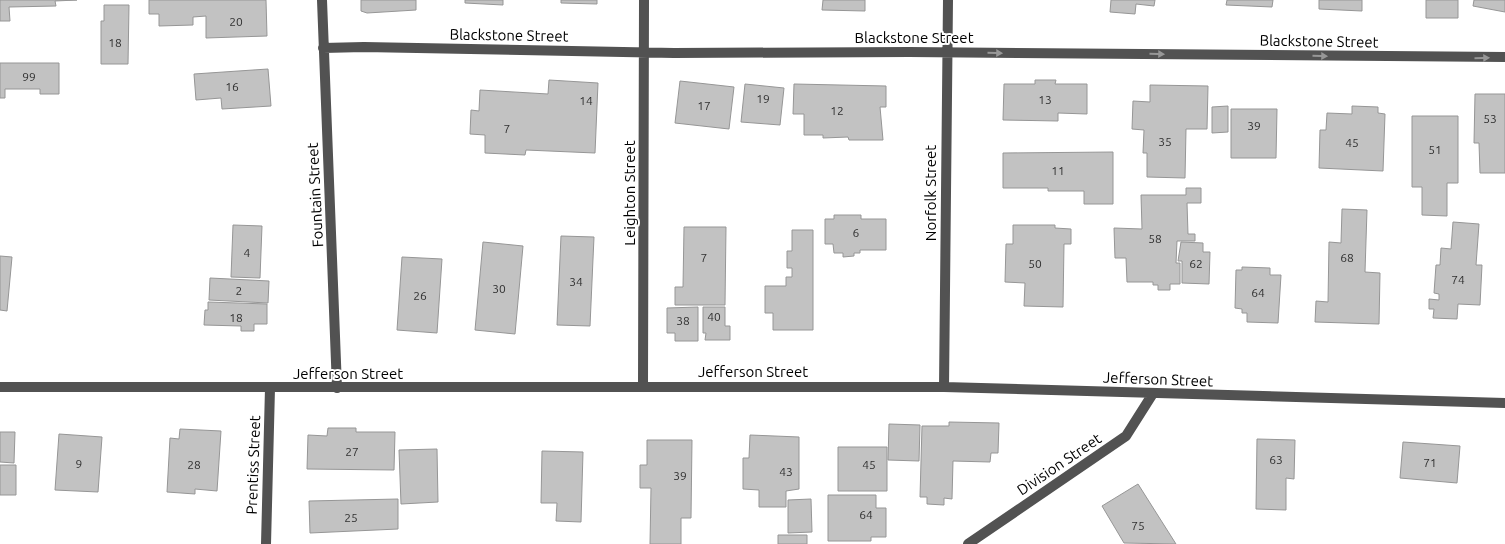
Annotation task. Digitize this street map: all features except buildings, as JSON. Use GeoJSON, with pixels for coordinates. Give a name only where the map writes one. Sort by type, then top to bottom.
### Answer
{"type":"FeatureCollection","features":[{"type":"Feature","properties":{"kind":"street","name":"Fountain Street"},"geometry":{"type":"LineString","coordinates":[[322,0],[337,388]]}},
{"type":"Feature","properties":{"kind":"street","name":"Leighton Street"},"geometry":{"type":"LineString","coordinates":[[643,386],[644,0]]}},
{"type":"Feature","properties":{"kind":"street","name":"Norfolk Street"},"geometry":{"type":"LineString","coordinates":[[944,387],[948,0]]}},
{"type":"Feature","properties":{"kind":"street","name":"Blackstone Street"},"geometry":{"type":"LineString","coordinates":[[323,48],[364,47],[644,53],[946,52],[1505,57]]}},
{"type":"Feature","properties":{"kind":"street","name":"Jefferson Street"},"geometry":{"type":"LineString","coordinates":[[0,387],[944,387],[1152,395],[1505,404]]}},
{"type":"Feature","properties":{"kind":"street","name":"Prentiss Street"},"geometry":{"type":"LineString","coordinates":[[266,544],[270,388]]}},
{"type":"Feature","properties":{"kind":"street","name":"Division Street"},"geometry":{"type":"LineString","coordinates":[[968,544],[1126,436],[1152,395]]}}]}
